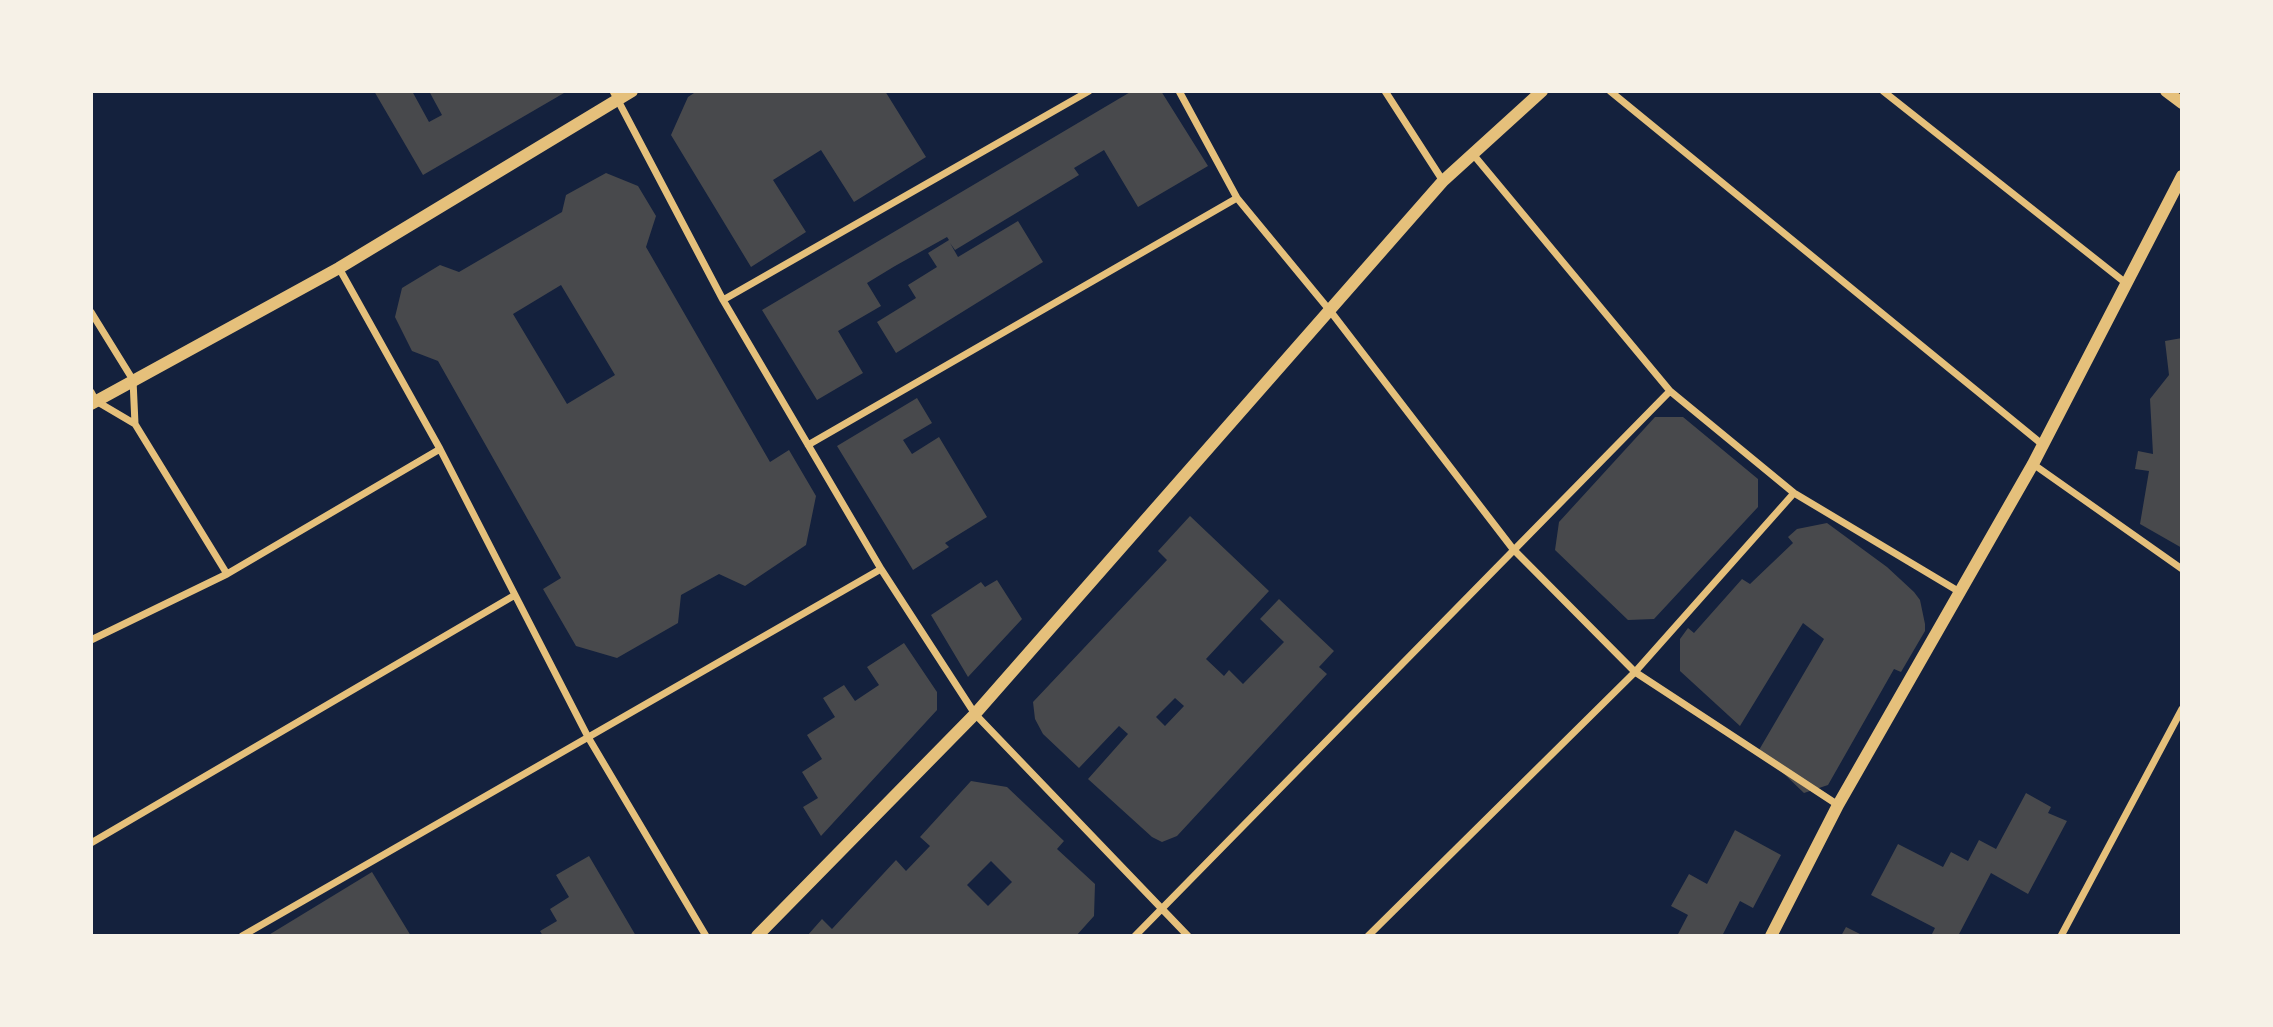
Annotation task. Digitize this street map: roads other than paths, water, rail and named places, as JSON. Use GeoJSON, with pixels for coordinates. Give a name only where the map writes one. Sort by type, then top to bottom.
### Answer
{"type":"FeatureCollection","features":[{"type":"Feature","properties":{"kind":"street"},"geometry":{"type":"LineString","coordinates":[[93,399],[134,380],[339,268],[616,95],[632,91]]}},
{"type":"Feature","properties":{"kind":"street"},"geometry":{"type":"LineString","coordinates":[[723,300],[1089,91]]}},
{"type":"Feature","properties":{"kind":"street"},"geometry":{"type":"LineString","coordinates":[[1179,91],[1237,198],[1331,312],[1513,549],[1635,672],[1839,805]]}},
{"type":"Feature","properties":{"kind":"street"},"geometry":{"type":"LineString","coordinates":[[1385,91],[1443,181]]}},
{"type":"Feature","properties":{"kind":"street"},"geometry":{"type":"LineString","coordinates":[[757,936],[975,714],[1331,312],[1443,181],[1542,91]]}},
{"type":"Feature","properties":{"kind":"street"},"geometry":{"type":"LineString","coordinates":[[1610,91],[2043,445]]}},
{"type":"Feature","properties":{"kind":"street"},"geometry":{"type":"LineString","coordinates":[[1883,91],[2128,285]]}},
{"type":"Feature","properties":{"kind":"street"},"geometry":{"type":"LineString","coordinates":[[2166,91],[2182,103]]}},
{"type":"Feature","properties":{"kind":"street"},"geometry":{"type":"LineString","coordinates":[[616,95],[723,300],[881,569],[975,714],[1188,936]]}},
{"type":"Feature","properties":{"kind":"street"},"geometry":{"type":"LineString","coordinates":[[1472,153],[1670,391],[1794,493],[1958,591]]}},
{"type":"Feature","properties":{"kind":"street"},"geometry":{"type":"LineString","coordinates":[[1771,936],[1839,805],[1958,591],[2033,464],[2128,285],[2182,176]]}},
{"type":"Feature","properties":{"kind":"street"},"geometry":{"type":"LineString","coordinates":[[808,445],[1237,198]]}},
{"type":"Feature","properties":{"kind":"street"},"geometry":{"type":"LineString","coordinates":[[339,268],[440,449],[588,737],[706,936]]}},
{"type":"Feature","properties":{"kind":"street"},"geometry":{"type":"LineString","coordinates":[[91,312],[134,380],[135,424]]}},
{"type":"Feature","properties":{"kind":"street"},"geometry":{"type":"LineString","coordinates":[[1135,936],[1670,391]]}},
{"type":"Feature","properties":{"kind":"street"},"geometry":{"type":"LineString","coordinates":[[93,399],[135,424],[227,573]]}},
{"type":"Feature","properties":{"kind":"street"},"geometry":{"type":"LineString","coordinates":[[91,640],[227,573],[440,449]]}},
{"type":"Feature","properties":{"kind":"street"},"geometry":{"type":"LineString","coordinates":[[2033,464],[2182,569]]}},
{"type":"Feature","properties":{"kind":"street"},"geometry":{"type":"LineString","coordinates":[[1368,936],[1635,672],[1794,493]]}},
{"type":"Feature","properties":{"kind":"street"},"geometry":{"type":"LineString","coordinates":[[242,936],[881,569]]}},
{"type":"Feature","properties":{"kind":"street"},"geometry":{"type":"LineString","coordinates":[[91,843],[515,595]]}},
{"type":"Feature","properties":{"kind":"street"},"geometry":{"type":"LineString","coordinates":[[2061,936],[2182,709]]}}]}
